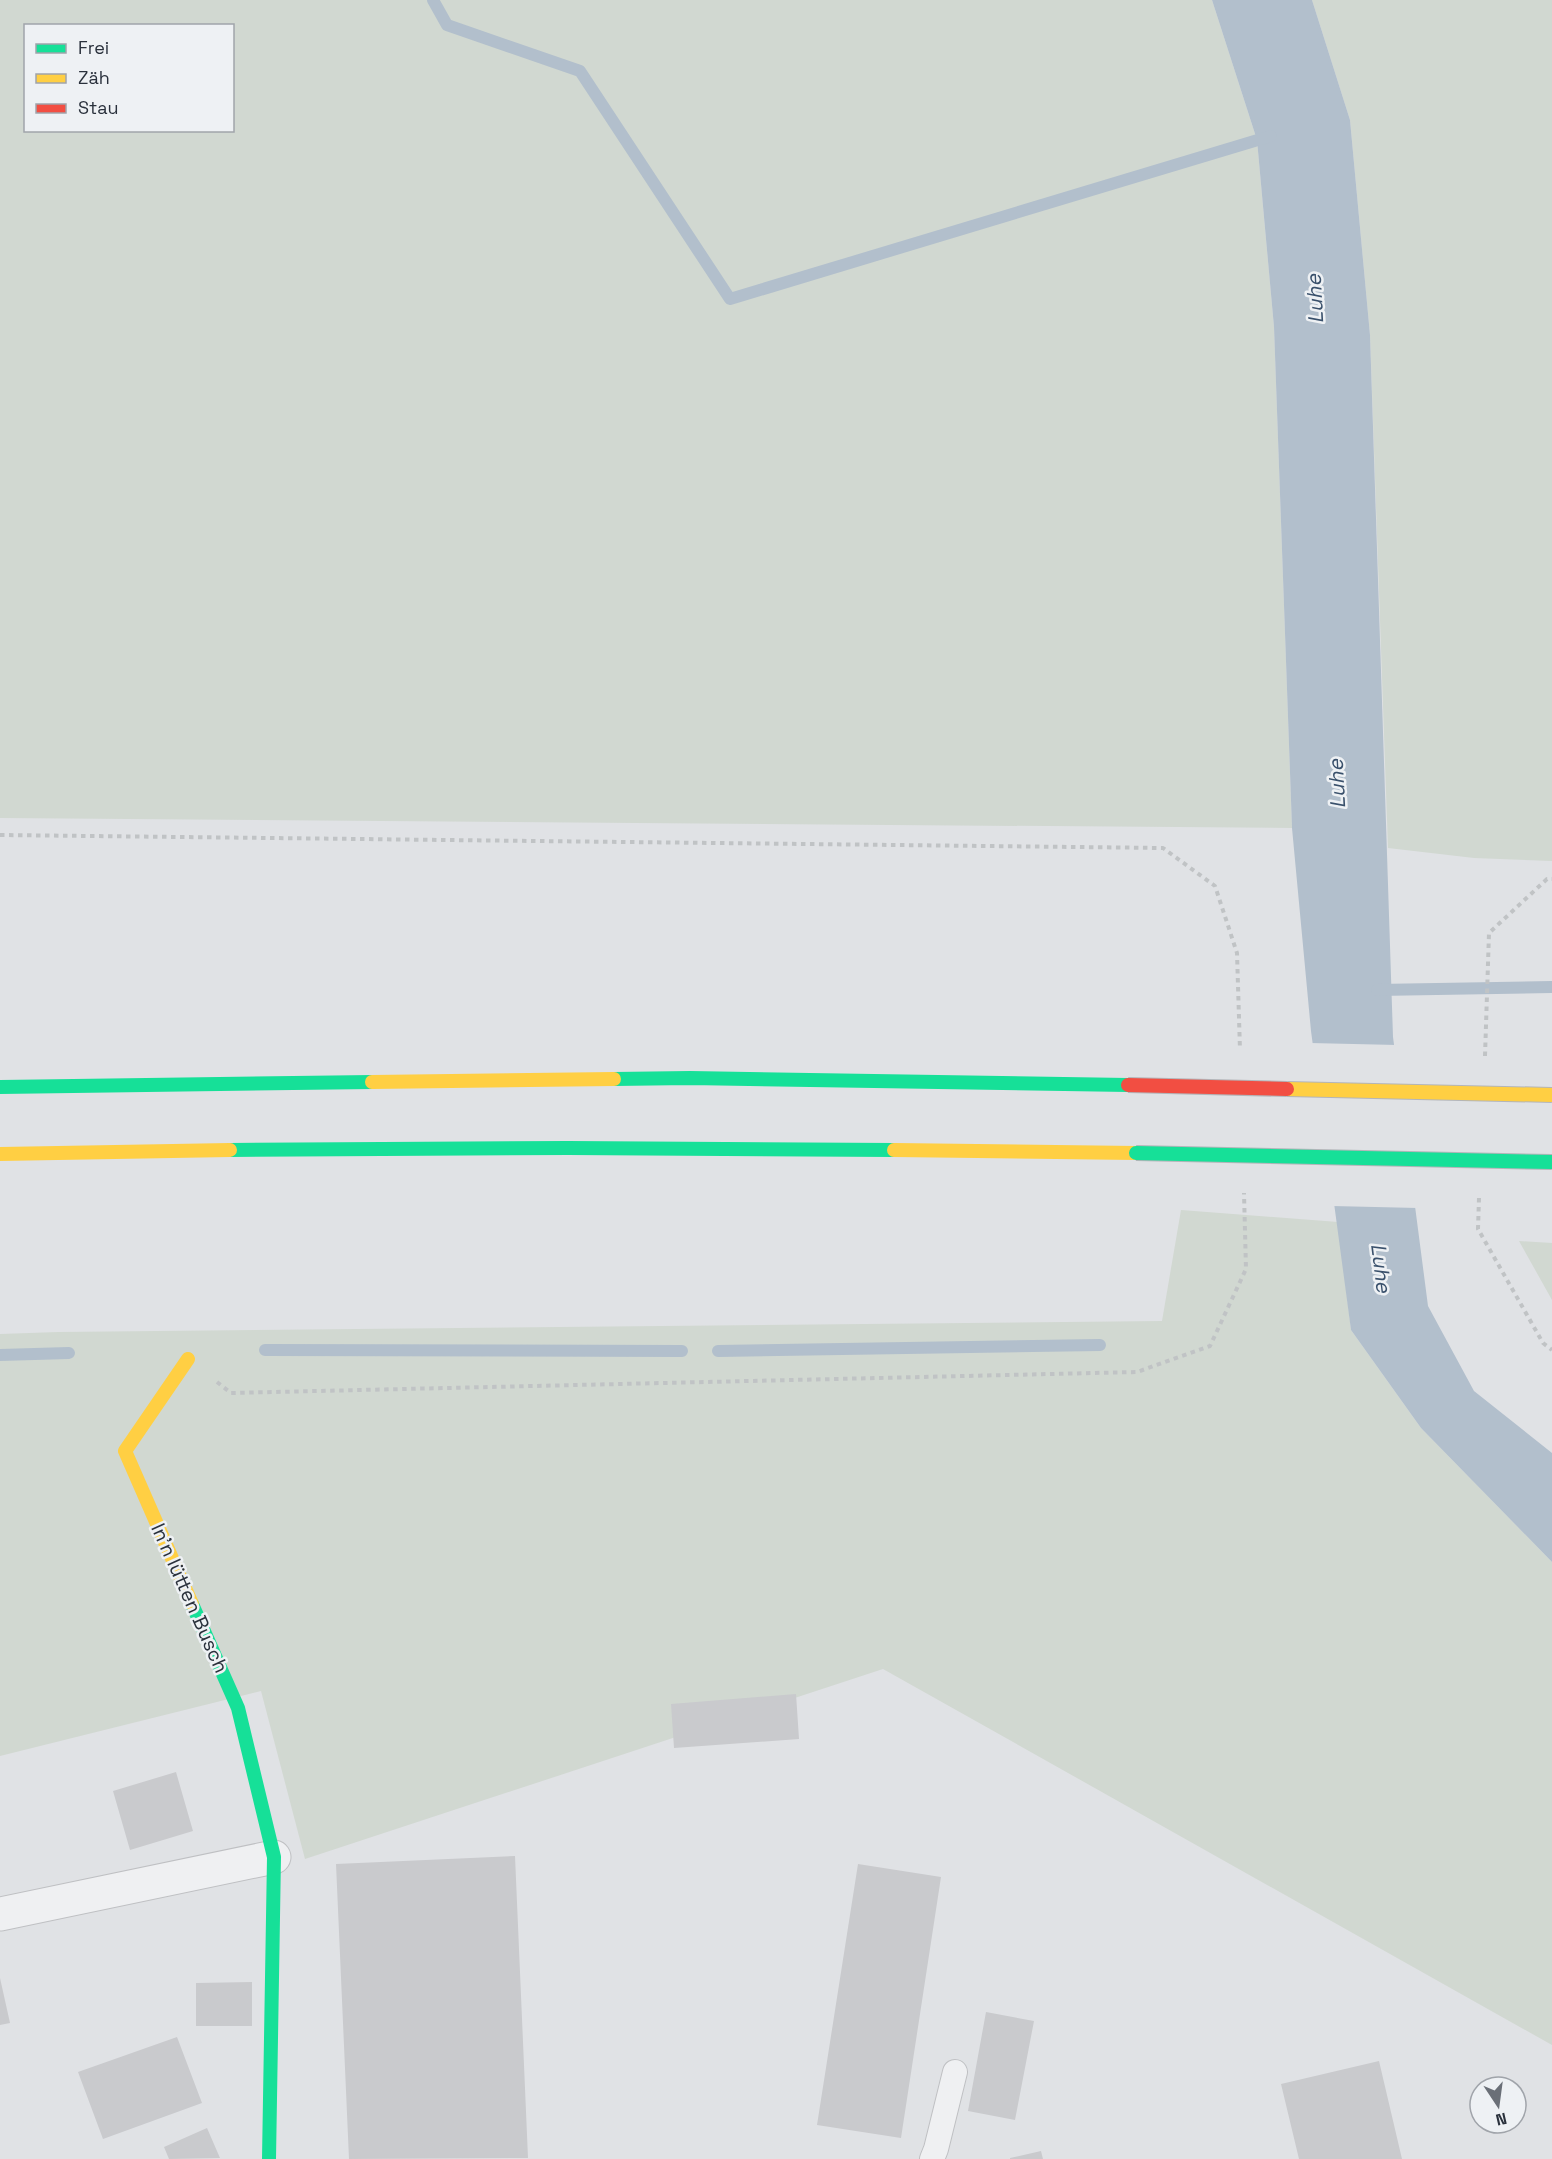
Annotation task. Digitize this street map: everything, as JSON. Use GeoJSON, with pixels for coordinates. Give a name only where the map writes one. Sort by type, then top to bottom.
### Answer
{"type":"FeatureCollection","features":[{"type":"Feature","properties":{"kind":"main road"},"geometry":{"type":"LineString","coordinates":[[0,1087],[690,1078],[1552,1095]]}},
{"type":"Feature","properties":{"kind":"main road"},"geometry":{"type":"LineString","coordinates":[[0,1154],[692,1147],[1552,1162]]}},
{"type":"Feature","properties":{"kind":"main road","name":"In'n lütten Busch"},"geometry":{"type":"LineString","coordinates":[[188,1359],[125,1451],[238,1708],[274,1857],[270,2159]]}},
{"type":"Feature","properties":{"kind":"street"},"geometry":{"type":"LineString","coordinates":[[0,1914],[274,1857]]}},
{"type":"Feature","properties":{"kind":"lane"},"geometry":{"type":"LineString","coordinates":[[932,2159],[955,2072]]}},
{"type":"Feature","properties":{"kind":"shaded area"},"geometry":{"type":"Polygon","coordinates":[[[0,0],[1212,0],[1257,140],[1274,327],[1292,828],[0,818],[0,0]]]}},
{"type":"Feature","properties":{"kind":"shaded area"},"geometry":{"type":"Polygon","coordinates":[[[1312,0],[1552,0],[1552,861],[1474,858],[1388,848],[1370,335],[1350,120],[1312,0]]]}},
{"type":"Feature","properties":{"kind":"shaded area"},"geometry":{"type":"Polygon","coordinates":[[[1181,1210],[1338,1222],[1351,1330],[1421,1428],[1552,1562],[1552,2045],[883,1669],[305,1859],[261,1691],[0,1756],[0,1334],[1162,1321],[1181,1210]]]}},
{"type":"Feature","properties":{"kind":"shaded area"},"geometry":{"type":"Polygon","coordinates":[[[1519,1241],[1552,1243],[1552,1300],[1519,1241]]]}},
{"type":"Feature","properties":{"kind":"water","name":"Luhe"},"geometry":{"type":"Polygon","coordinates":[[[1212,0],[1312,0],[1350,120],[1370,335],[1393,1037],[1428,1306],[1474,1391],[1552,1453],[1552,1562],[1421,1428],[1351,1330],[1311,1031],[1292,828],[1274,327],[1257,140],[1212,0]]]}},
{"type":"Feature","properties":{"kind":"pier"},"geometry":{"type":"Polygon","coordinates":[[[1310,1043],[1397,1045],[1418,1208],[1332,1206],[1310,1043]]]}},
{"type":"Feature","properties":{"kind":"building"},"geometry":{"type":"Polygon","coordinates":[[[796,1694],[799,1739],[674,1748],[671,1704],[796,1694]]]}},
{"type":"Feature","properties":{"kind":"building"},"geometry":{"type":"Polygon","coordinates":[[[176,1772],[193,1831],[130,1850],[113,1791],[176,1772]]]}},
{"type":"Feature","properties":{"kind":"building"},"geometry":{"type":"Polygon","coordinates":[[[515,1856],[528,2158],[349,2159],[336,1864],[515,1856]]]}},
{"type":"Feature","properties":{"kind":"building"},"geometry":{"type":"Polygon","coordinates":[[[858,1864],[941,1877],[901,2138],[817,2125],[858,1864]]]}},
{"type":"Feature","properties":{"kind":"building"},"geometry":{"type":"Polygon","coordinates":[[[0,1978],[10,2023],[0,2025],[0,1978]]]}},
{"type":"Feature","properties":{"kind":"building"},"geometry":{"type":"Polygon","coordinates":[[[252,1982],[252,2026],[196,2026],[196,1983],[252,1982]]]}},
{"type":"Feature","properties":{"kind":"building"},"geometry":{"type":"Polygon","coordinates":[[[986,2012],[1034,2021],[1015,2120],[968,2111],[986,2012]]]}},
{"type":"Feature","properties":{"kind":"building"},"geometry":{"type":"Polygon","coordinates":[[[177,2037],[202,2103],[103,2139],[78,2072],[177,2037]]]}},
{"type":"Feature","properties":{"kind":"building"},"geometry":{"type":"Polygon","coordinates":[[[1379,2061],[1402,2159],[1299,2159],[1281,2084],[1379,2061]]]}},
{"type":"Feature","properties":{"kind":"building"},"geometry":{"type":"Polygon","coordinates":[[[207,2128],[220,2158],[169,2159],[164,2147],[207,2128]]]}},
{"type":"Feature","properties":{"kind":"building"},"geometry":{"type":"Polygon","coordinates":[[[1041,2151],[1043,2159],[1010,2159],[1010,2158],[1041,2151]]]}},
{"type":"Feature","properties":{"kind":"waterway"},"geometry":{"type":"LineString","coordinates":[[433,0],[447,25],[580,71],[730,299],[1271,136]]}},
{"type":"Feature","properties":{"kind":"waterway"},"geometry":{"type":"LineString","coordinates":[[1377,990],[1552,987]]}},
{"type":"Feature","properties":{"kind":"waterway"},"geometry":{"type":"LineString","coordinates":[[718,1351],[1100,1345]]}},
{"type":"Feature","properties":{"kind":"waterway"},"geometry":{"type":"LineString","coordinates":[[265,1350],[682,1351]]}},
{"type":"Feature","properties":{"kind":"waterway"},"geometry":{"type":"LineString","coordinates":[[0,1355],[69,1353]]}},
{"type":"Feature","properties":{"kind":"traffic: fast"},"geometry":{"type":"LineString","coordinates":[[614,1079],[690,1078],[1128,1085]]}},
{"type":"Feature","properties":{"kind":"traffic: fast"},"geometry":{"type":"LineString","coordinates":[[0,1087],[372,1082]]}},
{"type":"Feature","properties":{"kind":"traffic: fast"},"geometry":{"type":"LineString","coordinates":[[230,1150],[568,1148],[894,1150]]}},
{"type":"Feature","properties":{"kind":"traffic: fast"},"geometry":{"type":"LineString","coordinates":[[1136,1153],[1552,1162]]}},
{"type":"Feature","properties":{"kind":"traffic: fast"},"geometry":{"type":"LineString","coordinates":[[192,1604],[238,1708],[274,1857],[269,2159]]}},
{"type":"Feature","properties":{"kind":"traffic: slow"},"geometry":{"type":"LineString","coordinates":[[372,1082],[614,1079]]}},
{"type":"Feature","properties":{"kind":"traffic: slow"},"geometry":{"type":"LineString","coordinates":[[1287,1089],[1552,1095]]}},
{"type":"Feature","properties":{"kind":"traffic: slow"},"geometry":{"type":"LineString","coordinates":[[0,1154],[230,1150]]}},
{"type":"Feature","properties":{"kind":"traffic: slow"},"geometry":{"type":"LineString","coordinates":[[894,1150],[1136,1153]]}},
{"type":"Feature","properties":{"kind":"traffic: slow"},"geometry":{"type":"LineString","coordinates":[[188,1359],[125,1451],[192,1604]]}},
{"type":"Feature","properties":{"kind":"traffic: jam"},"geometry":{"type":"LineString","coordinates":[[1128,1085],[1287,1089]]}}]}
